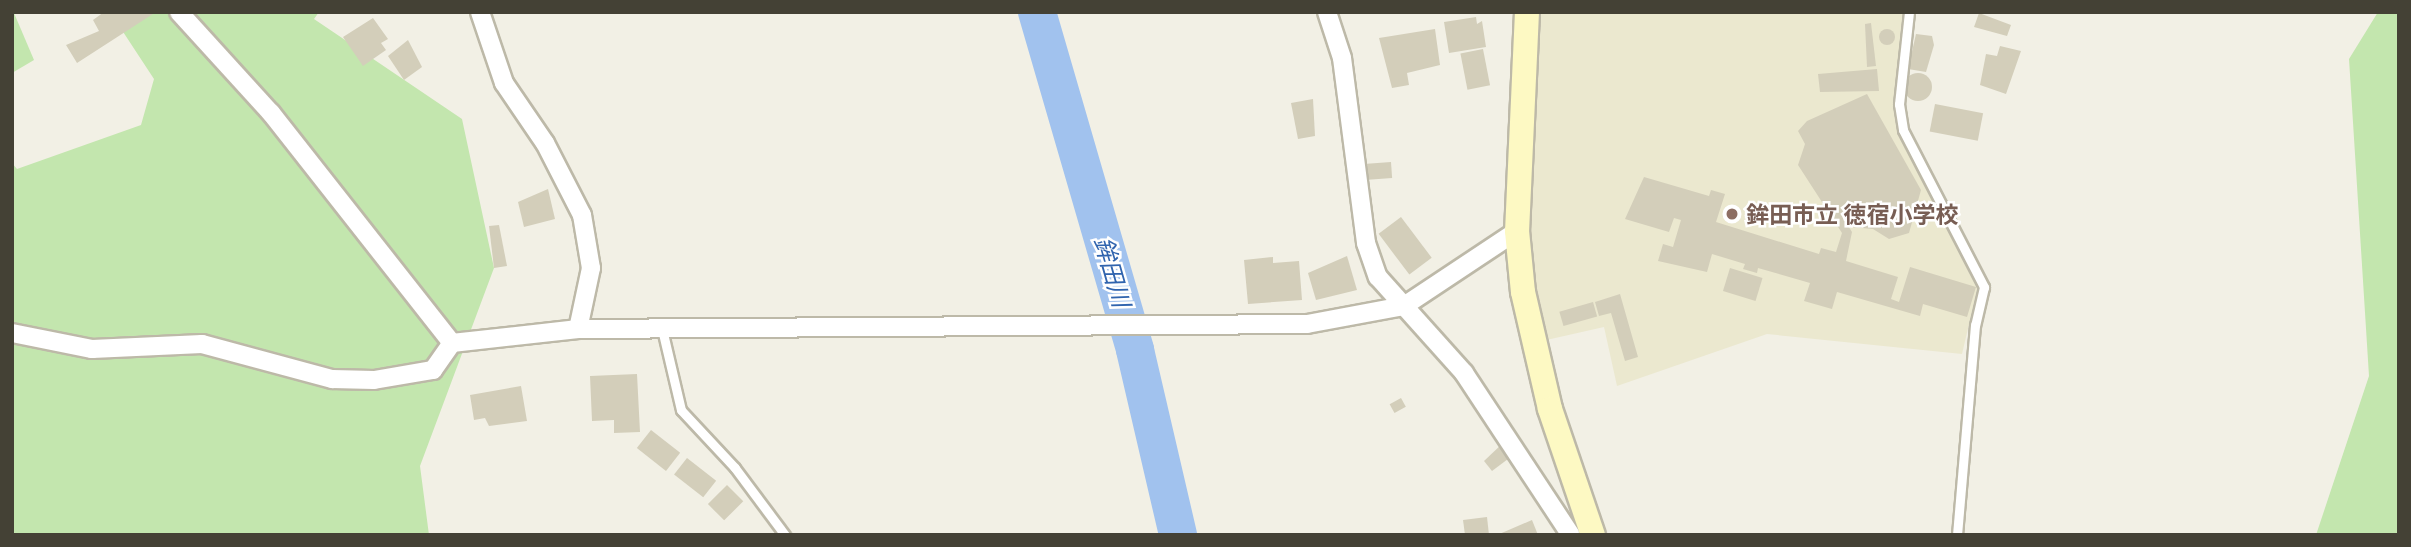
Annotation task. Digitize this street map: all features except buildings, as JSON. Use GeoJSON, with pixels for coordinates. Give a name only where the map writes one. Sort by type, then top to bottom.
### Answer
{"type":"FeatureCollection","features":[{"type":"Feature","properties":{"kind":"street"},"geometry":{"type":"LineString","coordinates":[[179,12],[271,113],[452,343]]}},
{"type":"Feature","properties":{"kind":"street"},"geometry":{"type":"LineString","coordinates":[[480,12],[504,83],[544,143],[582,215],[591,268],[578,329]]}},
{"type":"Feature","properties":{"kind":"street"},"geometry":{"type":"LineString","coordinates":[[1327,12],[1342,58],[1366,243],[1378,277],[1493,412],[1572,535]]}},
{"type":"Feature","properties":{"kind":"street"},"geometry":{"type":"LineString","coordinates":[[1527,12],[1517,231],[1534,352],[1593,535]]}},
{"type":"Feature","properties":{"kind":"street"},"geometry":{"type":"LineString","coordinates":[[12,333],[92,349],[202,344],[332,379],[374,380],[433,370],[452,343],[578,329],[1307,324],[1404,306],[1517,231]]}},
{"type":"Feature","properties":{"kind":"lane"},"geometry":{"type":"LineString","coordinates":[[1909,12],[1900,94],[1903,130],[1983,287],[1975,325],[1956,535]]}},
{"type":"Feature","properties":{"kind":"lane"},"geometry":{"type":"LineString","coordinates":[[662,329],[681,410],[735,468],[785,535]]}},
{"type":"Feature","properties":{"kind":"shaded area","name":"鉾田市立 徳宿小学校"},"geometry":{"type":"Polygon","coordinates":[[[1536,12],[1903,12],[1894,110],[1899,136],[1978,286],[1962,354],[1767,334],[1617,386],[1604,327],[1542,341],[1525,238],[1536,12]]]}},
{"type":"Feature","properties":{"kind":"green space"},"geometry":{"type":"Polygon","coordinates":[[[110,12],[319,12],[314,19],[462,119],[494,268],[420,466],[429,535],[12,535],[12,163],[17,169],[141,125],[154,79],[110,12]]]}},
{"type":"Feature","properties":{"kind":"green space"},"geometry":{"type":"Polygon","coordinates":[[[2378,12],[2399,12],[2399,535],[2316,535],[2369,376],[2349,59],[2378,12]]]}},
{"type":"Feature","properties":{"kind":"green space"},"geometry":{"type":"Polygon","coordinates":[[[14,13],[34,60],[12,73],[12,15],[14,13]]]}},
{"type":"Feature","properties":{"kind":"waterway","name":"鉾田川"},"geometry":{"type":"LineString","coordinates":[[1037,12],[1135,350],[1178,535]]}},
{"type":"Feature","properties":{"kind":"place","name":"鉾田市立 徳宿小学校"},"geometry":{"type":"Point","coordinates":[1732,214]}}]}
